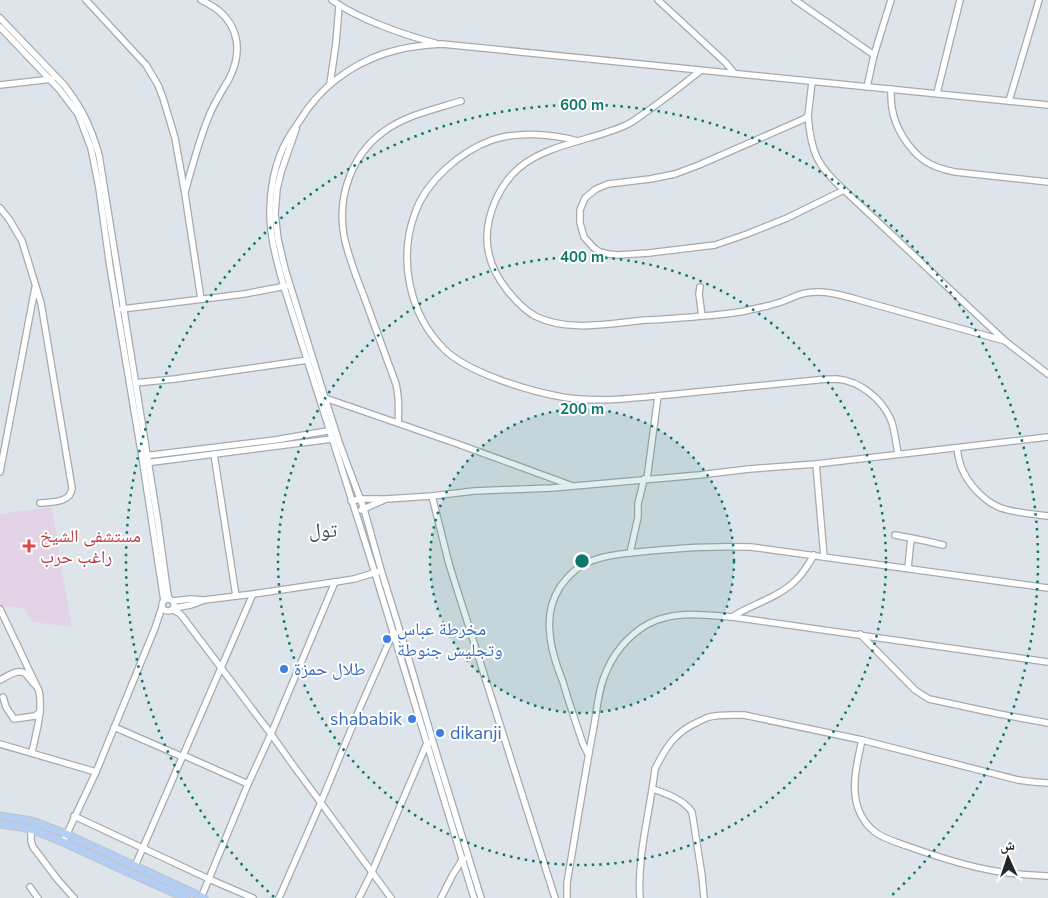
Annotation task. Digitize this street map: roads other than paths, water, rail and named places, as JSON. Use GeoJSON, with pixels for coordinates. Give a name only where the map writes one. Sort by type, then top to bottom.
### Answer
{"type":"FeatureCollection","features":[{"type":"Feature","properties":{"kind":"main road"},"geometry":{"type":"LineString","coordinates":[[0,816],[32,821],[66,834],[202,898]]}},
{"type":"Feature","properties":{"kind":"main road"},"geometry":{"type":"LineString","coordinates":[[0,824],[31,829],[186,898]]}},
{"type":"Feature","properties":{"kind":"street"},"geometry":{"type":"LineString","coordinates":[[86,0],[135,52],[146,65],[158,85],[175,138],[201,299]]}},
{"type":"Feature","properties":{"kind":"street"},"geometry":{"type":"LineString","coordinates":[[185,194],[209,116],[233,69],[237,52],[237,39],[234,29],[218,10],[202,0]]}},
{"type":"Feature","properties":{"kind":"street"},"geometry":{"type":"LineString","coordinates":[[332,0],[339,6],[368,20],[420,39],[442,44],[1048,105]]}},
{"type":"Feature","properties":{"kind":"street"},"geometry":{"type":"LineString","coordinates":[[658,0],[726,63],[734,74]]}},
{"type":"Feature","properties":{"kind":"street"},"geometry":{"type":"LineString","coordinates":[[795,0],[874,55]]}},
{"type":"Feature","properties":{"kind":"street"},"geometry":{"type":"LineString","coordinates":[[867,87],[874,55],[891,0]]}},
{"type":"Feature","properties":{"kind":"street"},"geometry":{"type":"LineString","coordinates":[[937,93],[960,0]]}},
{"type":"Feature","properties":{"kind":"street"},"geometry":{"type":"LineString","coordinates":[[1009,101],[1039,0]]}},
{"type":"Feature","properties":{"kind":"street"},"geometry":{"type":"LineString","coordinates":[[330,84],[339,6]]}},
{"type":"Feature","properties":{"kind":"street"},"geometry":{"type":"LineString","coordinates":[[0,18],[56,76],[79,105],[99,154],[120,309],[135,383],[145,460]]}},
{"type":"Feature","properties":{"kind":"street"},"geometry":{"type":"LineString","coordinates":[[0,27],[60,89],[78,114],[91,148],[96,166],[145,460],[167,602],[165,611],[204,600],[354,579],[378,572]]}},
{"type":"Feature","properties":{"kind":"street"},"geometry":{"type":"LineString","coordinates":[[442,44],[406,48],[367,60],[330,84],[311,104],[286,142],[274,176],[270,197],[270,219],[272,240],[284,287],[325,398],[332,438],[351,502],[400,631],[410,675],[474,898]]}},
{"type":"Feature","properties":{"kind":"street"},"geometry":{"type":"LineString","coordinates":[[700,71],[633,122],[538,156],[520,166],[512,174],[500,192],[490,215],[487,241],[493,265],[502,283],[518,303],[529,312],[543,319],[562,324],[591,325],[742,312],[806,293],[828,293],[850,297],[1005,341]]}},
{"type":"Feature","properties":{"kind":"street"},"geometry":{"type":"LineString","coordinates":[[0,85],[50,80],[56,76]]}},
{"type":"Feature","properties":{"kind":"street"},"geometry":{"type":"LineString","coordinates":[[812,82],[808,116],[811,141],[815,155],[830,177],[1005,341],[1048,374]]}},
{"type":"Feature","properties":{"kind":"street"},"geometry":{"type":"LineString","coordinates":[[891,89],[892,111],[899,129],[907,142],[925,161],[943,170],[1048,182]]}},
{"type":"Feature","properties":{"kind":"street"},"geometry":{"type":"LineString","coordinates":[[398,423],[398,390],[345,241],[342,214],[343,198],[350,174],[357,161],[376,138],[406,119],[461,100]]}},
{"type":"Feature","properties":{"kind":"street"},"geometry":{"type":"LineString","coordinates":[[808,116],[700,165],[675,174],[608,184],[596,189],[585,198],[580,210],[580,223],[584,237],[600,252],[618,255],[715,245],[787,218],[844,190]]}},
{"type":"Feature","properties":{"kind":"street"},"geometry":{"type":"LineString","coordinates":[[297,125],[277,189],[275,202],[278,239],[310,359],[332,431],[364,509],[393,633],[410,675]]}},
{"type":"Feature","properties":{"kind":"street"},"geometry":{"type":"LineString","coordinates":[[578,141],[528,134],[492,140],[456,159],[435,180],[421,200],[411,226],[407,259],[408,275],[416,308],[431,333],[444,349],[483,373],[565,398],[595,400],[658,396],[817,380],[837,379],[846,381],[864,388],[885,409],[894,429],[898,454]]}},
{"type":"Feature","properties":{"kind":"street"},"geometry":{"type":"LineString","coordinates":[[0,208],[22,241],[41,303],[72,488],[71,493],[62,500],[40,503]]}},
{"type":"Feature","properties":{"kind":"street"},"geometry":{"type":"LineString","coordinates":[[120,309],[290,285]]}},
{"type":"Feature","properties":{"kind":"street"},"geometry":{"type":"LineString","coordinates":[[0,472],[35,286]]}},
{"type":"Feature","properties":{"kind":"street"},"geometry":{"type":"LineString","coordinates":[[700,287],[702,316]]}},
{"type":"Feature","properties":{"kind":"street"},"geometry":{"type":"LineString","coordinates":[[135,383],[310,359]]}},
{"type":"Feature","properties":{"kind":"street"},"geometry":{"type":"LineString","coordinates":[[630,553],[638,517],[638,504],[645,479],[658,396]]}},
{"type":"Feature","properties":{"kind":"street"},"geometry":{"type":"LineString","coordinates":[[325,398],[572,486]]}},
{"type":"Feature","properties":{"kind":"street"},"geometry":{"type":"LineString","coordinates":[[250,446],[332,431]]}},
{"type":"Feature","properties":{"kind":"street"},"geometry":{"type":"LineString","coordinates":[[351,502],[360,499],[432,496],[474,491],[522,490],[699,475],[816,464],[1048,437]]}},
{"type":"Feature","properties":{"kind":"street"},"geometry":{"type":"LineString","coordinates":[[145,460],[250,446],[332,438]]}},
{"type":"Feature","properties":{"kind":"street"},"geometry":{"type":"LineString","coordinates":[[145,460],[214,454],[235,448]]}},
{"type":"Feature","properties":{"kind":"street"},"geometry":{"type":"LineString","coordinates":[[957,448],[962,469],[968,480],[978,493],[992,504],[1010,511],[1048,516]]}},
{"type":"Feature","properties":{"kind":"street"},"geometry":{"type":"LineString","coordinates":[[214,454],[236,596]]}},
{"type":"Feature","properties":{"kind":"street"},"geometry":{"type":"LineString","coordinates":[[816,464],[824,557]]}},
{"type":"Feature","properties":{"kind":"street"},"geometry":{"type":"LineString","coordinates":[[432,496],[449,564],[555,898]]}},
{"type":"Feature","properties":{"kind":"street"},"geometry":{"type":"LineString","coordinates":[[355,512],[386,499]]}},
{"type":"Feature","properties":{"kind":"street"},"geometry":{"type":"LineString","coordinates":[[895,535],[943,545]]}},
{"type":"Feature","properties":{"kind":"street"},"geometry":{"type":"LineString","coordinates":[[908,568],[911,538]]}},
{"type":"Feature","properties":{"kind":"street"},"geometry":{"type":"LineString","coordinates":[[588,754],[558,669],[549,634],[551,608],[559,590],[570,574],[590,562],[605,557],[630,553],[685,548],[751,547],[1048,588]]}},
{"type":"Feature","properties":{"kind":"street"},"geometry":{"type":"LineString","coordinates":[[732,617],[788,587],[805,570],[814,555]]}},
{"type":"Feature","properties":{"kind":"street"},"geometry":{"type":"LineString","coordinates":[[202,898],[248,784],[335,582]]}},
{"type":"Feature","properties":{"kind":"street"},"geometry":{"type":"LineString","coordinates":[[135,866],[253,594]]}},
{"type":"Feature","properties":{"kind":"street"},"geometry":{"type":"LineString","coordinates":[[167,602],[191,598],[204,600]]}},
{"type":"Feature","properties":{"kind":"street"},"geometry":{"type":"LineString","coordinates":[[155,628],[172,610],[174,603],[167,602]]}},
{"type":"Feature","properties":{"kind":"street"},"geometry":{"type":"LineString","coordinates":[[63,842],[96,772],[167,602]]}},
{"type":"Feature","properties":{"kind":"street"},"geometry":{"type":"LineString","coordinates":[[0,609],[38,686],[40,712],[32,752]]}},
{"type":"Feature","properties":{"kind":"street"},"geometry":{"type":"LineString","coordinates":[[172,610],[182,616],[271,734],[390,898]]}},
{"type":"Feature","properties":{"kind":"street"},"geometry":{"type":"LineString","coordinates":[[567,898],[588,754],[604,676],[622,645],[643,627],[655,620],[690,613],[732,617],[1048,662]]}},
{"type":"Feature","properties":{"kind":"street"},"geometry":{"type":"LineString","coordinates":[[393,633],[400,631]]}},
{"type":"Feature","properties":{"kind":"street"},"geometry":{"type":"LineString","coordinates":[[279,898],[393,633]]}},
{"type":"Feature","properties":{"kind":"street"},"geometry":{"type":"LineString","coordinates":[[860,634],[916,690],[929,698],[1048,723]]}},
{"type":"Feature","properties":{"kind":"street"},"geometry":{"type":"LineString","coordinates":[[0,680],[21,672],[38,686]]}},
{"type":"Feature","properties":{"kind":"street"},"geometry":{"type":"LineString","coordinates":[[3,697],[14,720],[35,716],[40,712]]}},
{"type":"Feature","properties":{"kind":"street"},"geometry":{"type":"LineString","coordinates":[[640,898],[641,861],[655,769],[661,756],[678,734],[709,717],[744,715],[862,740],[1018,780],[1048,783]]}},
{"type":"Feature","properties":{"kind":"street"},"geometry":{"type":"LineString","coordinates":[[114,727],[248,784]]}},
{"type":"Feature","properties":{"kind":"street"},"geometry":{"type":"LineString","coordinates":[[862,740],[855,794],[862,817],[875,832],[918,850],[975,867],[1024,875],[1048,876]]}},
{"type":"Feature","properties":{"kind":"street"},"geometry":{"type":"LineString","coordinates":[[430,743],[481,898]]}},
{"type":"Feature","properties":{"kind":"street"},"geometry":{"type":"LineString","coordinates":[[359,898],[430,743]]}},
{"type":"Feature","properties":{"kind":"street"},"geometry":{"type":"LineString","coordinates":[[0,744],[96,772]]}},
{"type":"Feature","properties":{"kind":"street"},"geometry":{"type":"LineString","coordinates":[[653,789],[677,799],[688,806],[692,812],[704,898]]}},
{"type":"Feature","properties":{"kind":"street"},"geometry":{"type":"LineString","coordinates":[[74,816],[253,898]]}},
{"type":"Feature","properties":{"kind":"street"},"geometry":{"type":"LineString","coordinates":[[31,829],[33,847],[74,898]]}},
{"type":"Feature","properties":{"kind":"street"},"geometry":{"type":"LineString","coordinates":[[442,898],[462,860],[468,858]]}},
{"type":"Feature","properties":{"kind":"street"},"geometry":{"type":"LineString","coordinates":[[30,887],[38,898]]}},
{"type":"Feature","properties":{"kind":"place","name":"مستشفى الشيخ راغب حرب"},"geometry":{"type":"Point","coordinates":[29,546]}},
{"type":"Feature","properties":{"kind":"place","name":"مخرطة عباس وتجليس جنوطة"},"geometry":{"type":"Point","coordinates":[387,639]}},
{"type":"Feature","properties":{"kind":"place","name":"طلال حمزة"},"geometry":{"type":"Point","coordinates":[284,669]}},
{"type":"Feature","properties":{"kind":"place","name":"shababik"},"geometry":{"type":"Point","coordinates":[412,719]}},
{"type":"Feature","properties":{"kind":"place","name":"dikanji"},"geometry":{"type":"Point","coordinates":[440,733]}},
{"type":"Feature","properties":{"kind":"district","name":"تول"},"geometry":{"type":"Point","coordinates":[323,530]}}]}
